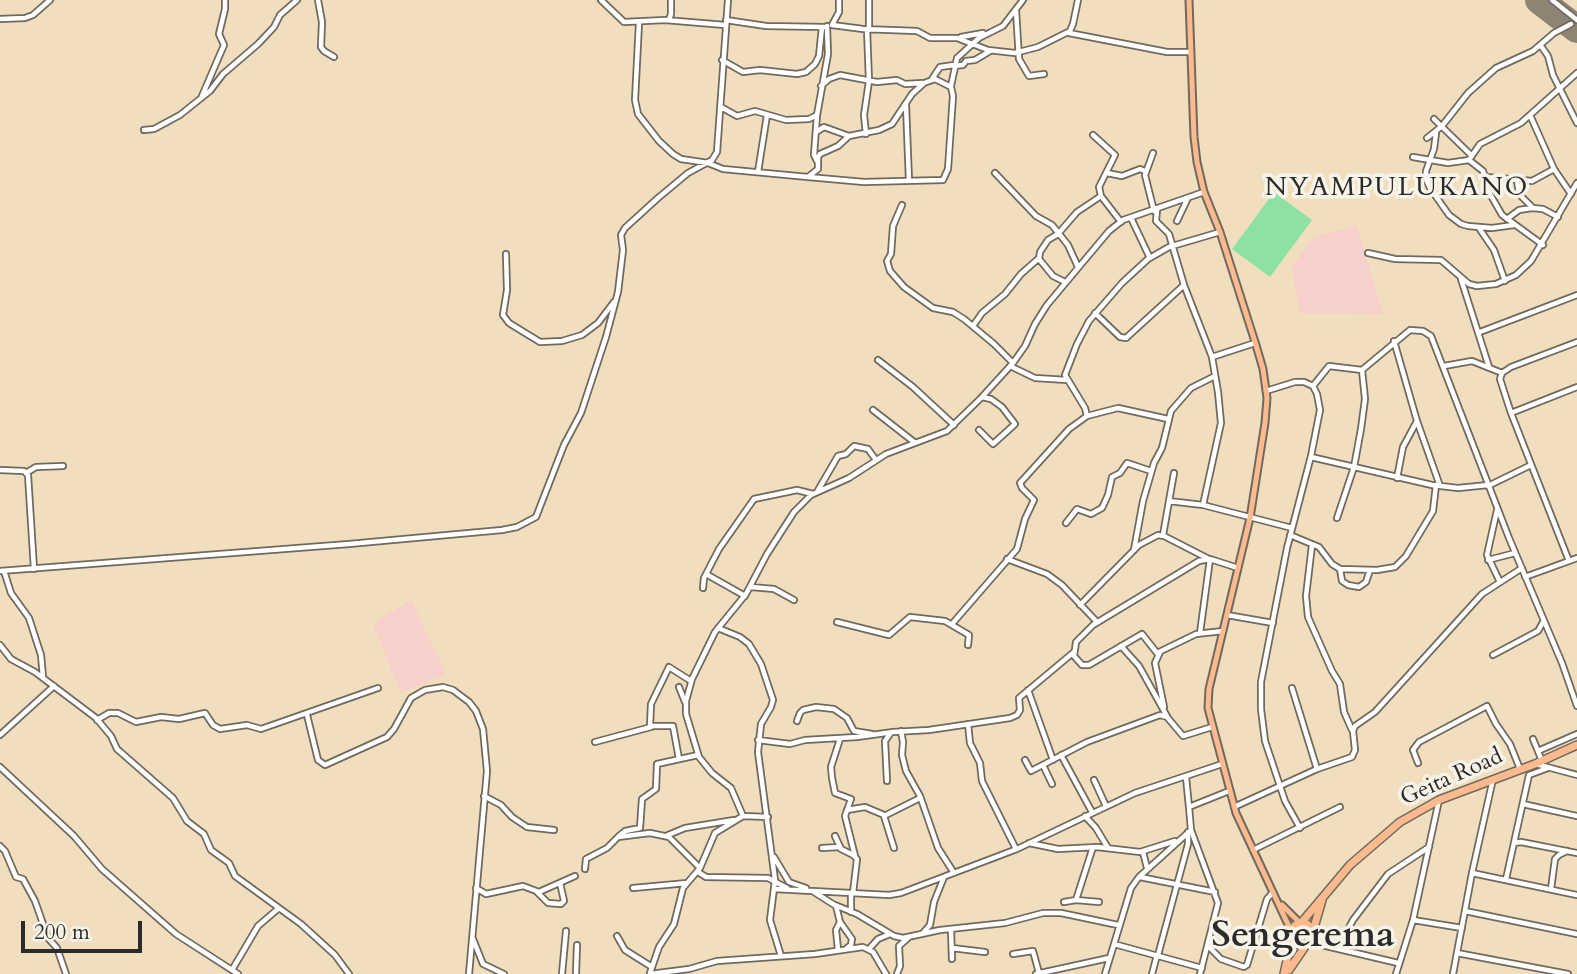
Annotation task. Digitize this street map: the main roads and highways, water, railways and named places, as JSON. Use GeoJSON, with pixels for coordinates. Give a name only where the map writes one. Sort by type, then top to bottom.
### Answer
{"type":"FeatureCollection","features":[{"type":"Feature","properties":{"kind":"highway","name":"Geita Road"},"geometry":{"type":"LineString","coordinates":[[1286,974],[1291,934],[1350,865],[1400,822],[1439,800],[1577,745]]}},
{"type":"Feature","properties":{"kind":"highway","name":"Geita Road"},"geometry":{"type":"LineString","coordinates":[[1286,974],[1308,943],[1325,893]]}},
{"type":"Feature","properties":{"kind":"highway"},"geometry":{"type":"LineString","coordinates":[[1301,923],[1309,925],[1313,932]]}},
{"type":"Feature","properties":{"kind":"highway"},"geometry":{"type":"LineString","coordinates":[[1291,934],[1298,944],[1308,943]]}},
{"type":"Feature","properties":{"kind":"main road"},"geometry":{"type":"LineString","coordinates":[[1189,0],[1194,137],[1204,192],[1220,232],[1255,343],[1266,391],[1265,423],[1250,517],[1209,689],[1209,708],[1234,807],[1291,934]]}},
{"type":"Feature","properties":{"kind":"main road"},"geometry":{"type":"LineString","coordinates":[[1279,903],[1301,923]]}},
{"type":"Feature","properties":{"kind":"district","name":"NYAMPULUKANO"},"geometry":{"type":"Point","coordinates":[1397,189]}},
{"type":"Feature","properties":{"kind":"district","name":"Sengerema"},"geometry":{"type":"Point","coordinates":[1303,937]}}]}
